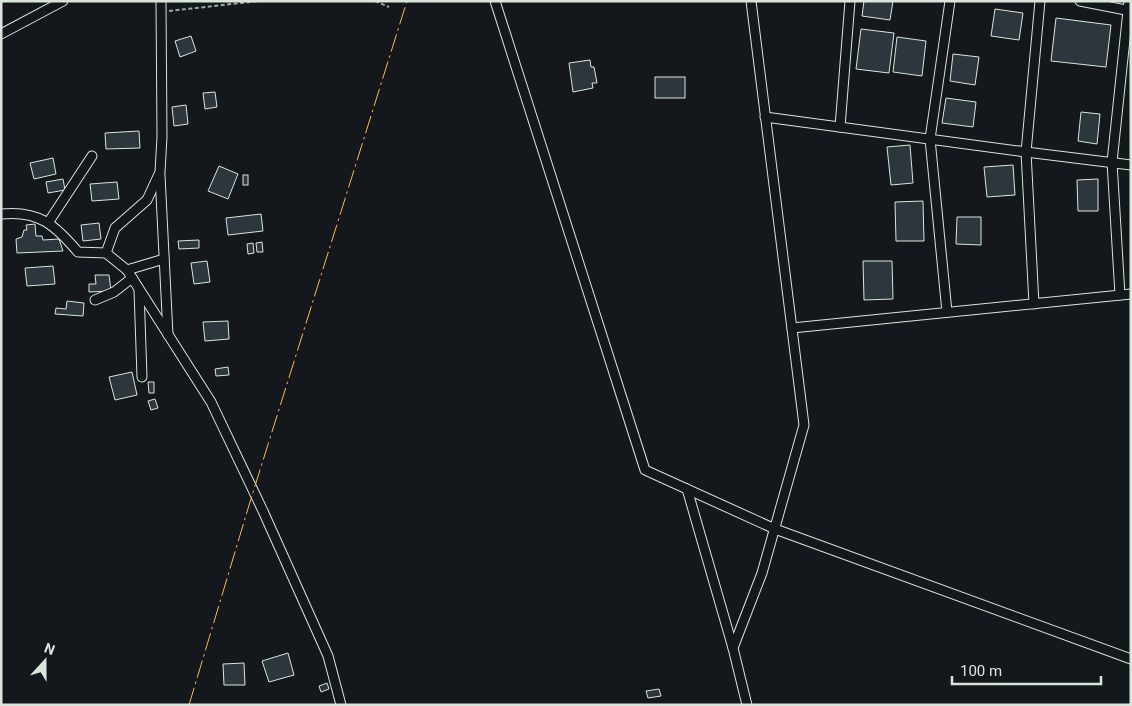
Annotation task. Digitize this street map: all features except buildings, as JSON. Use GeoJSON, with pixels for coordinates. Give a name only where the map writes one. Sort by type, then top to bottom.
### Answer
{"type":"FeatureCollection","features":[{"type":"Feature","properties":{"kind":"street"},"geometry":{"type":"LineString","coordinates":[[1,34],[63,1]]}},
{"type":"Feature","properties":{"kind":"street"},"geometry":{"type":"LineString","coordinates":[[161,1],[162,137],[160,172],[168,335]]}},
{"type":"Feature","properties":{"kind":"street"},"geometry":{"type":"LineString","coordinates":[[495,1],[645,470],[775,529],[1131,659]]}},
{"type":"Feature","properties":{"kind":"street"},"geometry":{"type":"LineString","coordinates":[[732,648],[762,573],[804,425],[751,1]]}},
{"type":"Feature","properties":{"kind":"street"},"geometry":{"type":"LineString","coordinates":[[840,127],[850,1]]}},
{"type":"Feature","properties":{"kind":"street"},"geometry":{"type":"LineString","coordinates":[[947,312],[930,139],[950,1]]}},
{"type":"Feature","properties":{"kind":"street"},"geometry":{"type":"LineString","coordinates":[[1034,304],[1026,152],[1040,1]]}},
{"type":"Feature","properties":{"kind":"street"},"geometry":{"type":"LineString","coordinates":[[1080,1],[1129,8],[1112,162],[1120,295]]}},
{"type":"Feature","properties":{"kind":"street"},"geometry":{"type":"LineString","coordinates":[[765,117],[1131,165]]}},
{"type":"Feature","properties":{"kind":"street"},"geometry":{"type":"LineString","coordinates":[[48,223],[92,156]]}},
{"type":"Feature","properties":{"kind":"street"},"geometry":{"type":"LineString","coordinates":[[106,253],[115,228],[147,200],[160,172]]}},
{"type":"Feature","properties":{"kind":"street"},"geometry":{"type":"LineString","coordinates":[[1,214],[17,212],[43,218],[62,234],[78,252],[106,253],[130,274],[211,402],[263,511],[328,656],[341,705]]}},
{"type":"Feature","properties":{"kind":"street"},"geometry":{"type":"LineString","coordinates":[[95,300],[114,292],[130,274],[164,259]]}},
{"type":"Feature","properties":{"kind":"street"},"geometry":{"type":"LineString","coordinates":[[139,289],[142,377]]}},
{"type":"Feature","properties":{"kind":"street"},"geometry":{"type":"LineString","coordinates":[[792,328],[1131,294]]}},
{"type":"Feature","properties":{"kind":"street"},"geometry":{"type":"LineString","coordinates":[[687,490],[747,705]]}},
{"type":"Feature","properties":{"kind":"path"},"geometry":{"type":"LineString","coordinates":[[161,12],[259,1]]}},
{"type":"Feature","properties":{"kind":"path"},"geometry":{"type":"LineString","coordinates":[[375,1],[390,7]]}},
{"type":"Feature","properties":{"kind":"power"},"geometry":{"type":"LineString","coordinates":[[189,705],[250,502],[407,1]]}}]}
